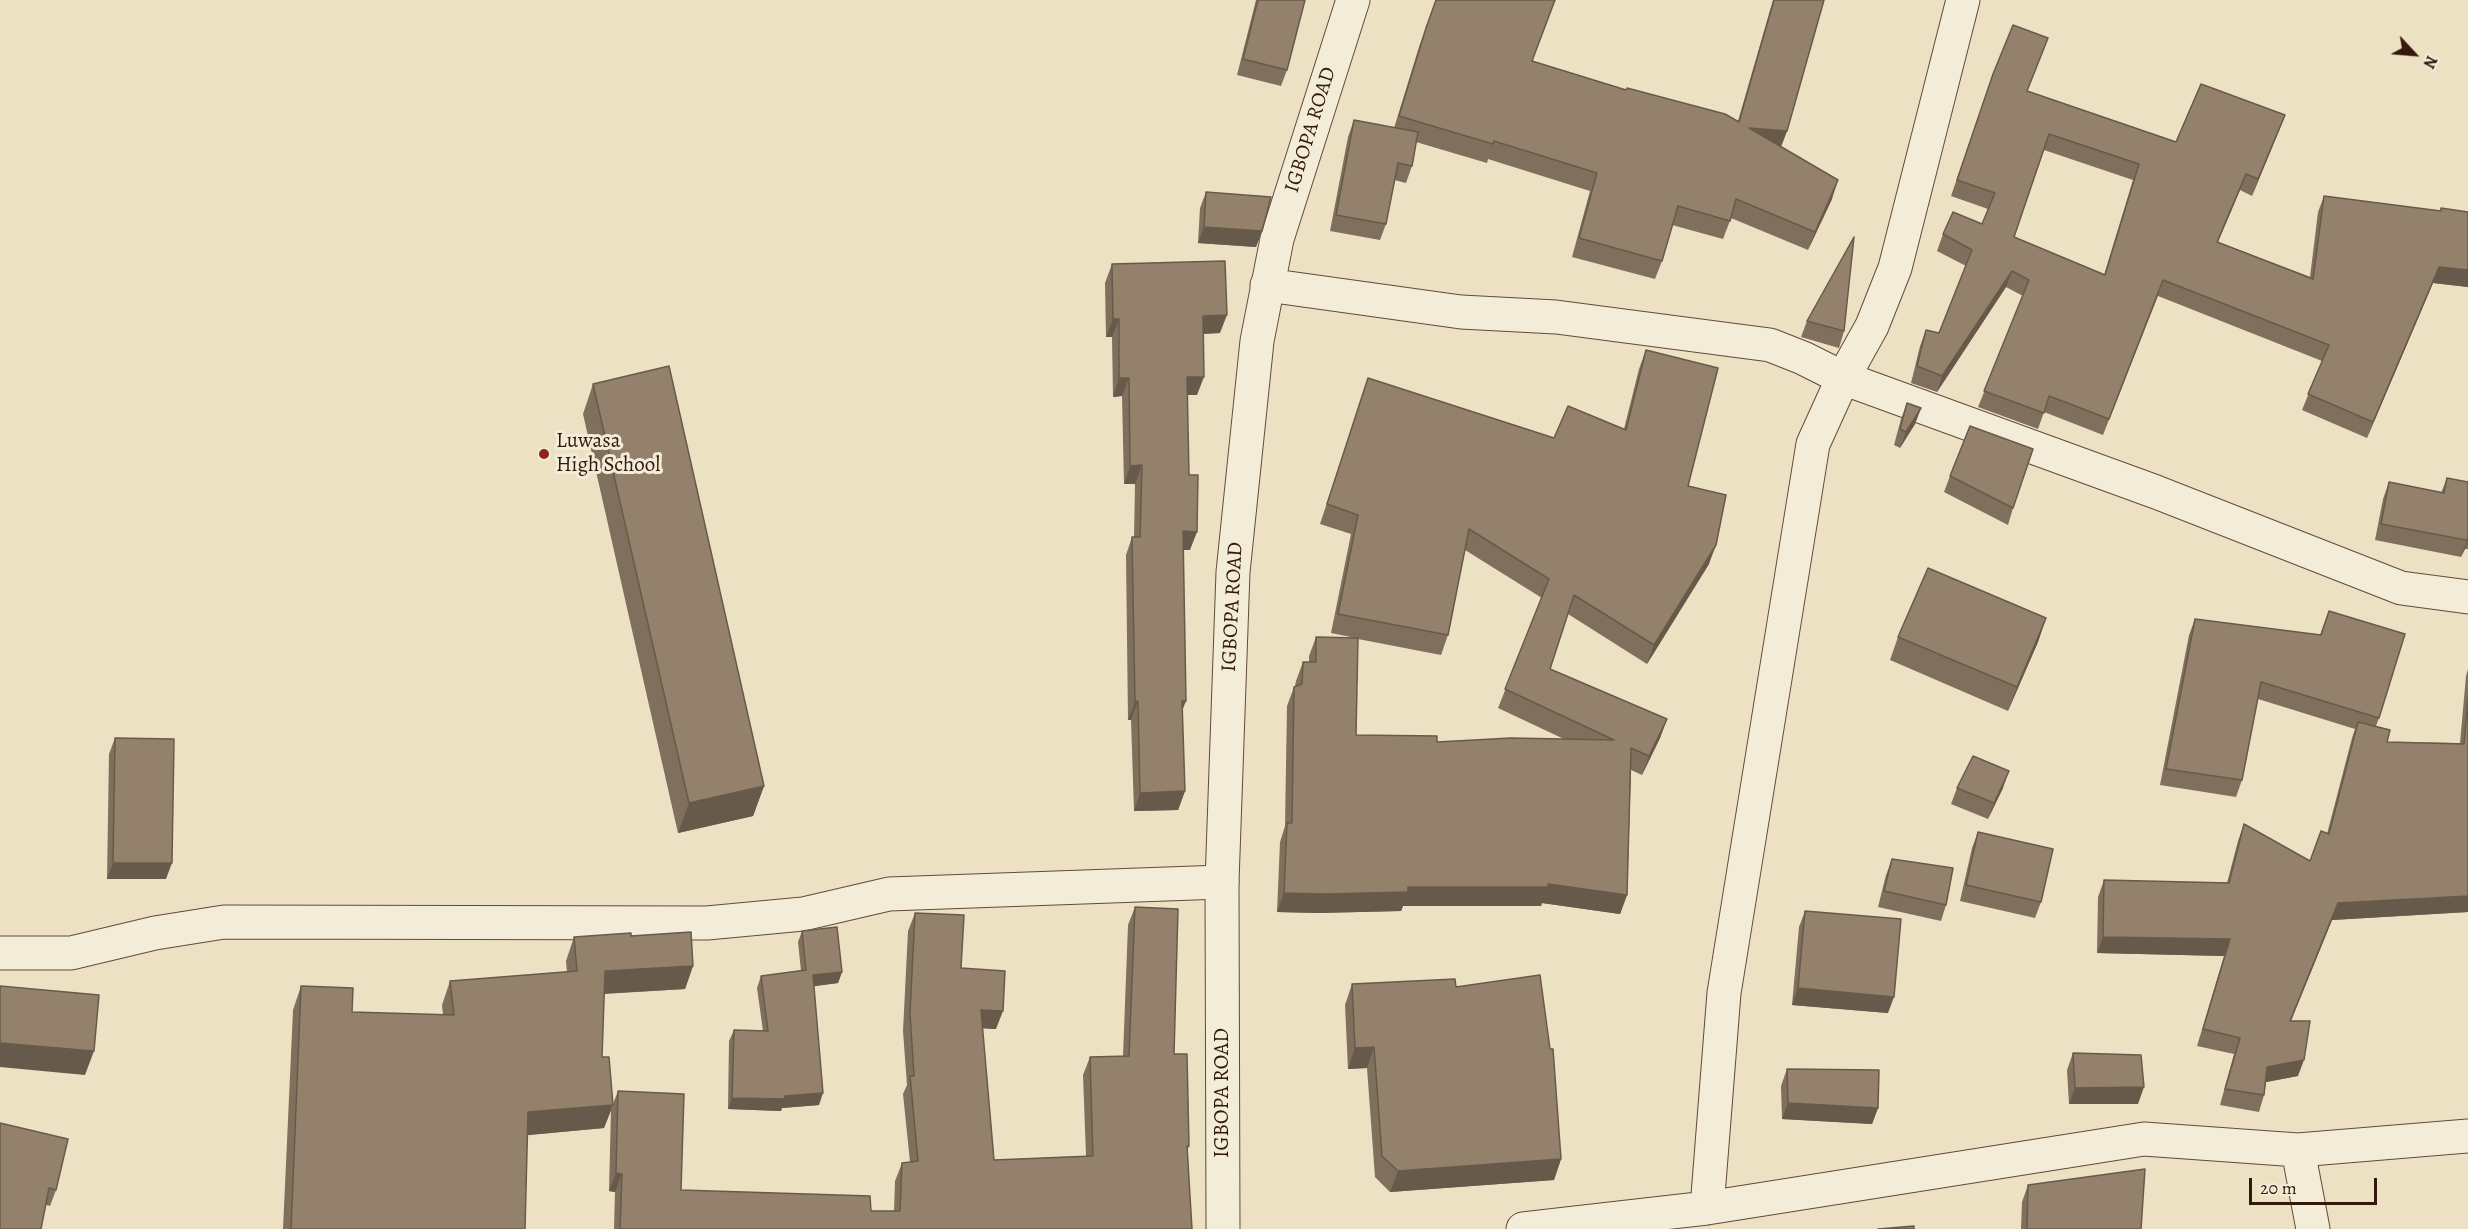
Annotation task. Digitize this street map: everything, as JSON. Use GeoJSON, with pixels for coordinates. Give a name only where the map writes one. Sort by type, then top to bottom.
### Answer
{"type":"FeatureCollection","features":[{"type":"Feature","properties":{"kind":"street","name":"IGBOPA ROAD"},"geometry":{"type":"LineString","coordinates":[[1223,1229],[1222,882],[1233,572],[1257,341],[1277,239],[1353,0]]}},
{"type":"Feature","properties":{"kind":"street"},"geometry":{"type":"LineString","coordinates":[[1707,1208],[1724,993],[1813,444],[1843,378],[1872,326],[1895,268],[1963,0]]}},
{"type":"Feature","properties":{"kind":"street"},"geometry":{"type":"LineString","coordinates":[[1267,285],[1461,312],[1556,317],[1770,345],[1843,378],[2156,492],[2401,588],[2468,597]]}},
{"type":"Feature","properties":{"kind":"street"},"geometry":{"type":"LineString","coordinates":[[0,953],[71,953],[155,933],[224,922],[707,923],[803,914],[889,894],[1222,882]]}},
{"type":"Feature","properties":{"kind":"street"},"geometry":{"type":"LineString","coordinates":[[1523,1229],[1707,1208],[2144,1138],[2298,1150],[2468,1136]]}},
{"type":"Feature","properties":{"kind":"street"},"geometry":{"type":"LineString","coordinates":[[2298,1150],[2313,1229]]}},
{"type":"Feature","properties":{"kind":"building"},"geometry":{"type":"Polygon","coordinates":[[[1258,0],[1305,0],[1287,70],[1243,59],[1258,0]]]}},
{"type":"Feature","properties":{"kind":"building"},"geometry":{"type":"Polygon","coordinates":[[[1436,0],[1555,0],[1532,61],[1626,90],[1627,88],[1725,114],[1739,122],[1774,0],[1824,0],[1787,131],[1749,128],[1838,180],[1815,232],[1736,199],[1730,221],[1678,206],[1662,261],[1579,238],[1597,173],[1494,141],[1493,144],[1399,116],[1436,0]]]}},
{"type":"Feature","properties":{"kind":"building"},"geometry":{"type":"Polygon","coordinates":[[[2013,25],[2048,38],[2027,91],[2176,142],[2201,84],[2285,115],[2258,179],[2246,174],[2217,242],[2313,279],[2324,196],[2441,211],[2441,208],[2468,212],[2468,270],[2439,267],[2373,422],[2308,394],[2329,345],[2163,280],[2109,419],[2049,396],[2044,413],[1984,391],[2029,280],[2012,271],[1942,376],[1917,366],[1926,330],[1939,333],[1972,250],[1943,234],[1953,212],[1982,224],[1995,193],[1957,180],[1993,74],[2013,25]],[[2049,134],[2014,237],[2105,275],[2139,164],[2049,134]]]}},
{"type":"Feature","properties":{"kind":"building"},"geometry":{"type":"Polygon","coordinates":[[[1354,120],[1418,132],[1412,166],[1398,163],[1386,224],[1336,215],[1354,120]]]}},
{"type":"Feature","properties":{"kind":"building"},"geometry":{"type":"Polygon","coordinates":[[[1206,192],[1271,197],[1262,231],[1204,227],[1206,192]]]}},
{"type":"Feature","properties":{"kind":"building"},"geometry":{"type":"Polygon","coordinates":[[[1854,237],[1844,331],[1807,321],[1854,237]]]}},
{"type":"Feature","properties":{"kind":"building"},"geometry":{"type":"Polygon","coordinates":[[[1225,261],[1227,315],[1203,316],[1204,377],[1187,377],[1189,475],[1198,475],[1197,532],[1183,531],[1186,701],[1182,701],[1185,791],[1140,793],[1138,701],[1135,702],[1132,537],[1140,537],[1142,465],[1130,466],[1129,378],[1119,378],[1119,319],[1113,319],[1112,264],[1225,261]]]}},
{"type":"Feature","properties":{"kind":"building"},"geometry":{"type":"Polygon","coordinates":[[[1646,350],[1718,368],[1688,486],[1726,495],[1716,545],[1654,645],[1574,595],[1550,669],[1667,719],[1649,756],[1631,748],[1627,895],[1548,884],[1548,887],[1408,887],[1408,892],[1284,893],[1287,823],[1292,823],[1294,687],[1302,684],[1303,662],[1316,662],[1316,637],[1358,638],[1356,735],[1437,736],[1437,742],[1511,738],[1614,740],[1505,689],[1549,579],[1469,529],[1448,635],[1338,614],[1358,515],[1327,504],[1368,378],[1554,438],[1568,406],[1626,430],[1646,350]]]}},
{"type":"Feature","properties":{"kind":"building"},"geometry":{"type":"Polygon","coordinates":[[[669,366],[764,786],[689,803],[593,384],[669,366]]]}},
{"type":"Feature","properties":{"kind":"building"},"geometry":{"type":"Polygon","coordinates":[[[1907,403],[1921,408],[1906,432],[1900,429],[1907,403]]]}},
{"type":"Feature","properties":{"kind":"building"},"geometry":{"type":"Polygon","coordinates":[[[1970,426],[2033,449],[2013,508],[1950,476],[1970,426]]]}},
{"type":"Feature","properties":{"kind":"building"},"geometry":{"type":"Polygon","coordinates":[[[2447,478],[2468,482],[2468,538],[2466,540],[2381,524],[2389,482],[2444,493],[2447,478]]]}},
{"type":"Feature","properties":{"kind":"building"},"geometry":{"type":"Polygon","coordinates":[[[1928,568],[2046,618],[2017,687],[1898,637],[1928,568]]]}},
{"type":"Feature","properties":{"kind":"building"},"geometry":{"type":"Polygon","coordinates":[[[2329,611],[2405,634],[2379,718],[2261,682],[2242,780],[2166,769],[2195,619],[2321,635],[2329,611]]]}},
{"type":"Feature","properties":{"kind":"building"},"geometry":{"type":"Polygon","coordinates":[[[2468,699],[2468,896],[2338,903],[2290,1021],[2310,1021],[2304,1060],[2267,1067],[2264,1095],[2225,1089],[2240,1038],[2203,1029],[2230,939],[2103,937],[2104,880],[2229,883],[2244,824],[2310,861],[2321,831],[2329,834],[2358,722],[2390,730],[2387,742],[2464,744],[2468,699]]]}},
{"type":"Feature","properties":{"kind":"building"},"geometry":{"type":"Polygon","coordinates":[[[115,738],[174,739],[172,863],[113,863],[115,738]]]}},
{"type":"Feature","properties":{"kind":"building"},"geometry":{"type":"Polygon","coordinates":[[[1973,756],[2009,771],[1994,803],[1957,788],[1973,756]]]}},
{"type":"Feature","properties":{"kind":"building"},"geometry":{"type":"Polygon","coordinates":[[[1978,832],[2053,849],[2041,902],[1966,885],[1978,832]]]}},
{"type":"Feature","properties":{"kind":"building"},"geometry":{"type":"Polygon","coordinates":[[[1892,859],[1953,868],[1946,905],[1884,891],[1892,859]]]}},
{"type":"Feature","properties":{"kind":"building"},"geometry":{"type":"Polygon","coordinates":[[[1135,907],[1178,909],[1174,1054],[1187,1054],[1189,1146],[1187,1146],[1192,1229],[620,1229],[622,1174],[616,1173],[618,1091],[684,1094],[681,1190],[870,1196],[871,1211],[900,1211],[902,1163],[918,1161],[910,1076],[914,1076],[910,1013],[915,913],[964,915],[961,968],[1005,971],[1003,1011],[981,1010],[994,1160],[1093,1156],[1090,1057],[1129,1056],[1135,907]]]}},
{"type":"Feature","properties":{"kind":"building"},"geometry":{"type":"Polygon","coordinates":[[[1805,911],[1901,919],[1894,997],[1798,988],[1805,911]]]}},
{"type":"Feature","properties":{"kind":"building"},"geometry":{"type":"Polygon","coordinates":[[[837,927],[842,972],[813,975],[823,1093],[785,1096],[785,1099],[732,1098],[734,1030],[768,1031],[761,976],[806,970],[802,931],[837,927]]]}},
{"type":"Feature","properties":{"kind":"building"},"geometry":{"type":"Polygon","coordinates":[[[691,932],[693,966],[605,971],[602,1057],[609,1057],[613,1105],[528,1112],[525,1229],[291,1229],[301,986],[353,988],[352,1012],[454,1015],[450,981],[577,971],[574,937],[691,932]]]}},
{"type":"Feature","properties":{"kind":"building"},"geometry":{"type":"Polygon","coordinates":[[[1540,975],[1550,1049],[1553,1049],[1561,1159],[1398,1171],[1382,1156],[1374,1047],[1355,1048],[1352,984],[1455,979],[1456,987],[1540,975]]]}},
{"type":"Feature","properties":{"kind":"building"},"geometry":{"type":"Polygon","coordinates":[[[0,986],[99,995],[94,1051],[0,1043],[0,986]]]}},
{"type":"Feature","properties":{"kind":"building"},"geometry":{"type":"Polygon","coordinates":[[[2073,1053],[2141,1055],[2144,1087],[2075,1088],[2073,1053]]]}},
{"type":"Feature","properties":{"kind":"building"},"geometry":{"type":"Polygon","coordinates":[[[1787,1069],[1879,1070],[1878,1108],[1788,1103],[1787,1069]]]}},
{"type":"Feature","properties":{"kind":"building"},"geometry":{"type":"Polygon","coordinates":[[[0,1123],[68,1139],[56,1190],[49,1188],[41,1229],[0,1229],[0,1123]]]}},
{"type":"Feature","properties":{"kind":"building"},"geometry":{"type":"Polygon","coordinates":[[[2145,1169],[2141,1229],[2027,1229],[2028,1185],[2145,1169]]]}},
{"type":"Feature","properties":{"kind":"building"},"geometry":{"type":"Polygon","coordinates":[[[1914,1226],[1914,1229],[1878,1229],[1914,1226]]]}},
{"type":"Feature","properties":{"kind":"place","name":"Luwasa High School"},"geometry":{"type":"Point","coordinates":[544,454]}}]}
